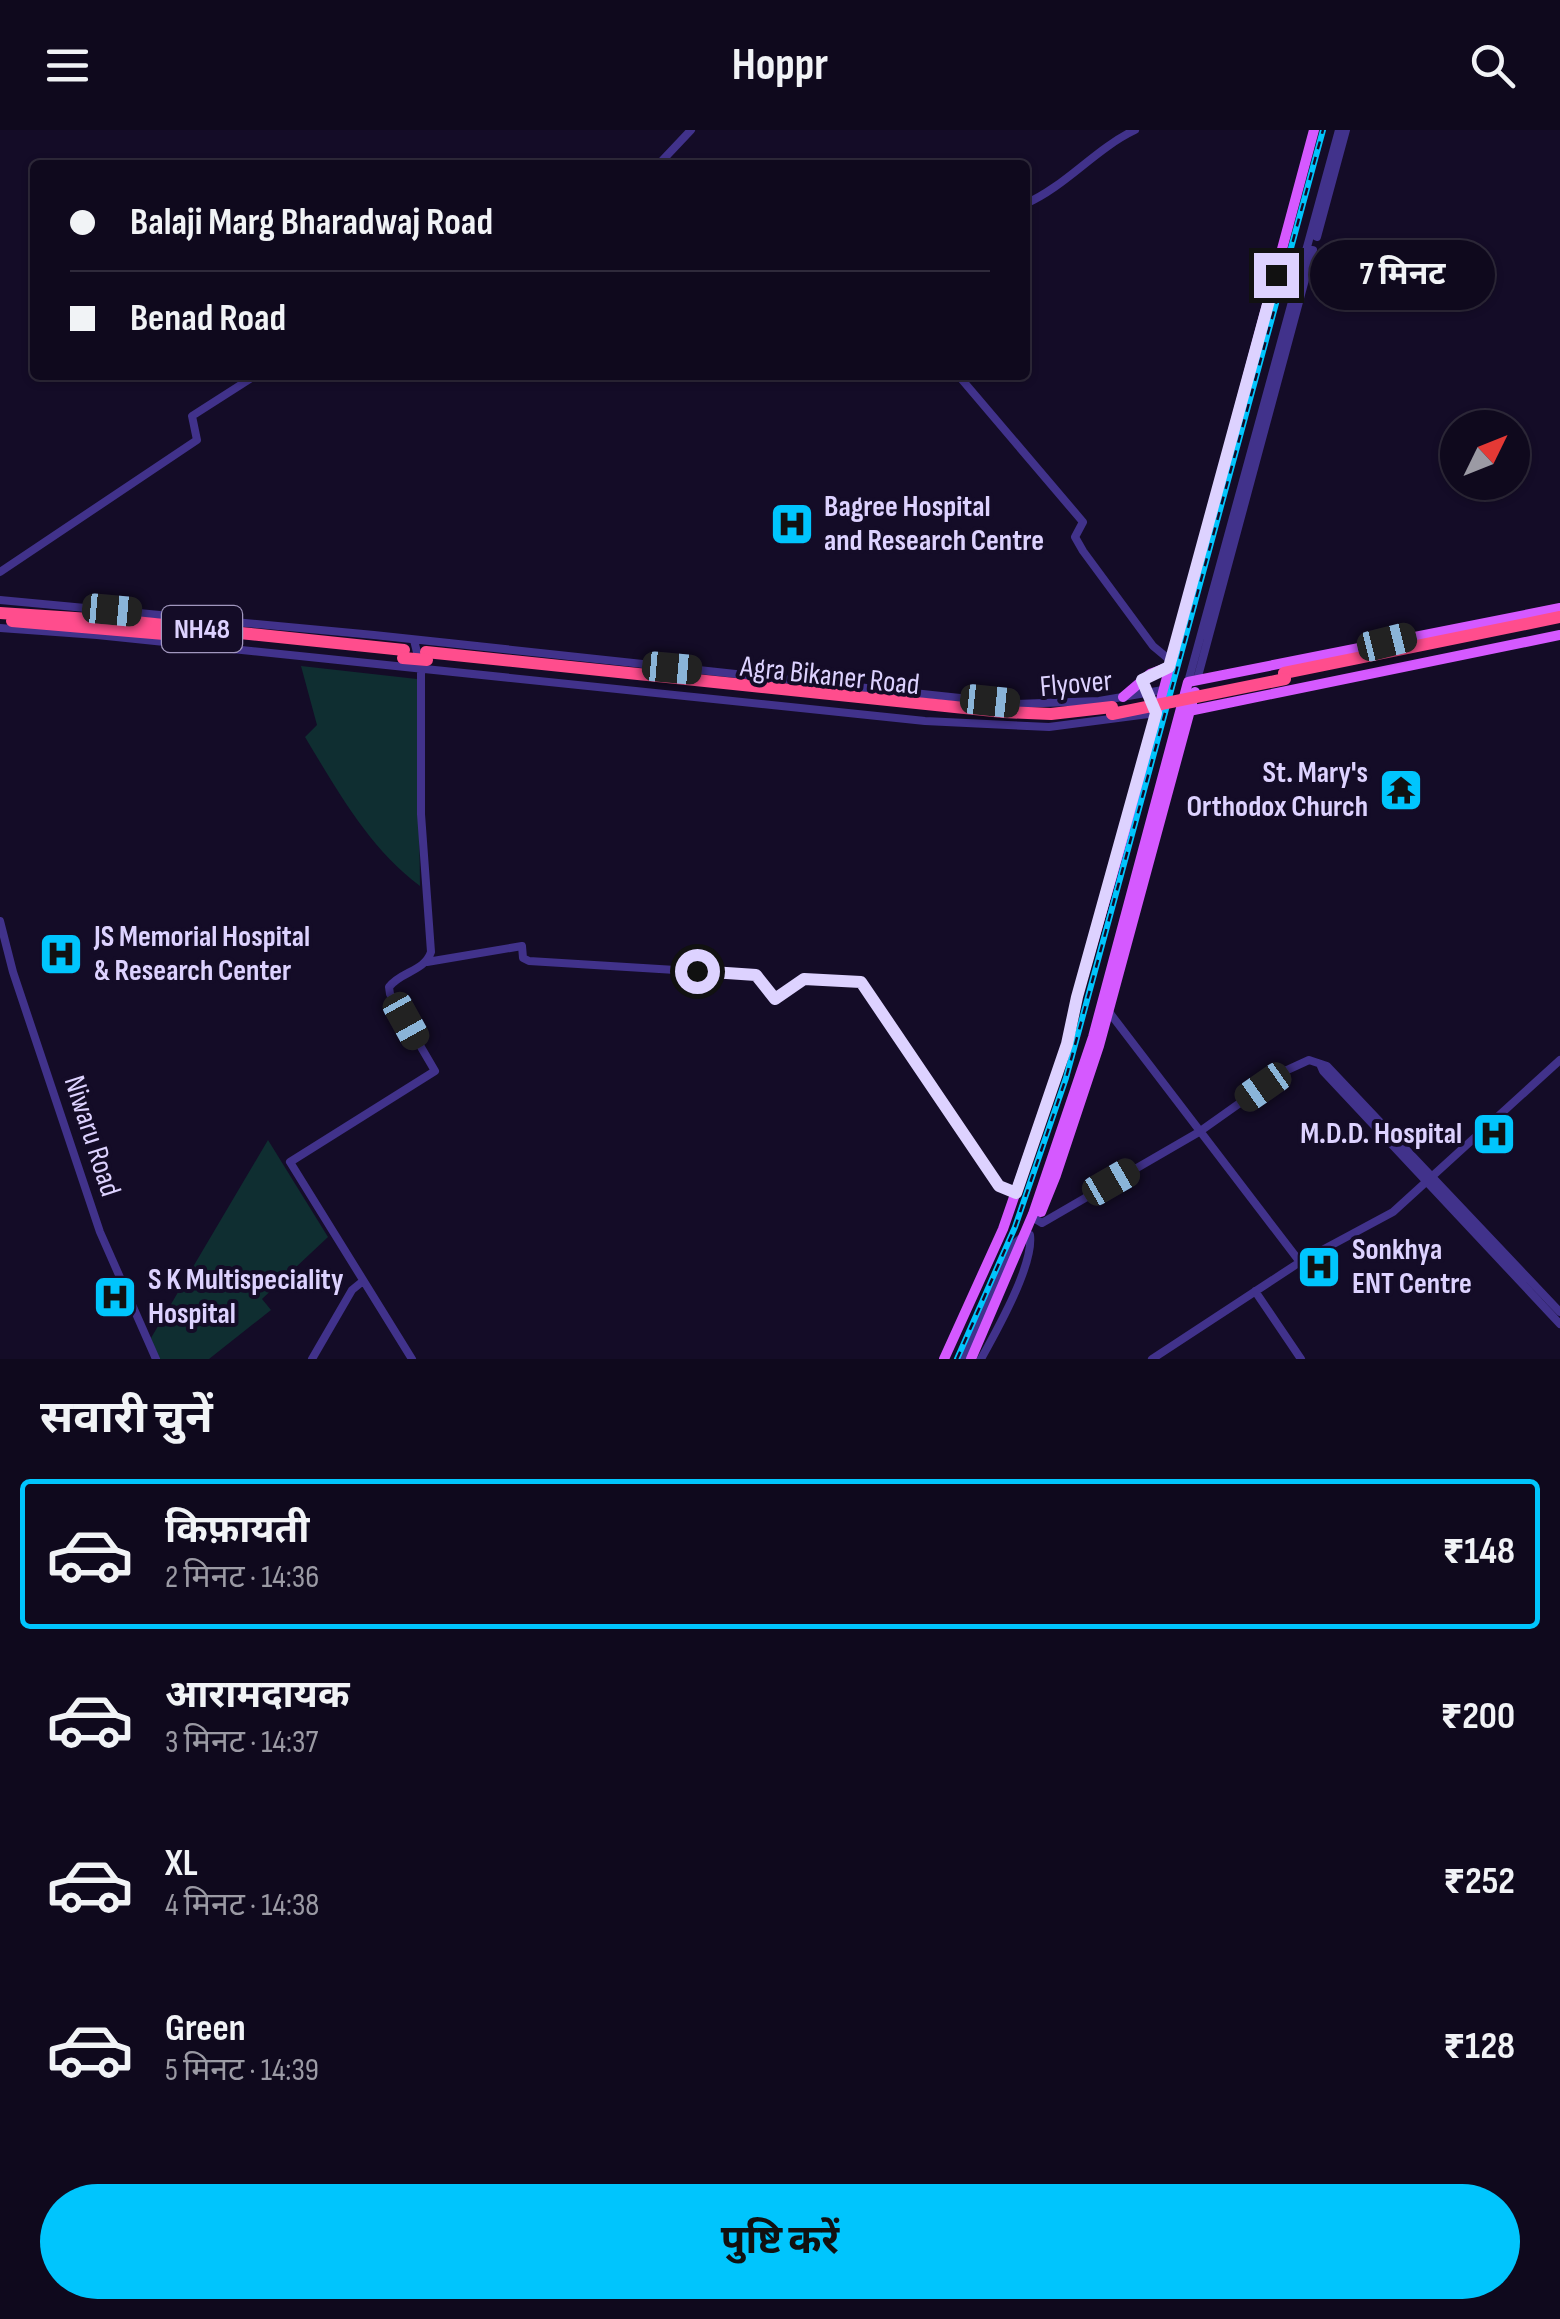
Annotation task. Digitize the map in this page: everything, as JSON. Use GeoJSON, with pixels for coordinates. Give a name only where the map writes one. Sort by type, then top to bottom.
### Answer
{"type":"FeatureCollection","features":[{"type":"Feature","properties":{"kind":"highway","name":"NH48"},"geometry":{"type":"LineString","coordinates":[[0,612],[407,649],[425,661]]}},
{"type":"Feature","properties":{"kind":"highway","name":"NH48"},"geometry":{"type":"LineString","coordinates":[[1505,632],[1560,617]]}},
{"type":"Feature","properties":{"kind":"highway","name":"NH48"},"geometry":{"type":"LineString","coordinates":[[0,620],[407,649]]}},
{"type":"Feature","properties":{"kind":"highway","name":"NH48"},"geometry":{"type":"LineString","coordinates":[[1505,632],[1560,624]]}},
{"type":"Feature","properties":{"kind":"highway","name":"Flyover"},"geometry":{"type":"LineString","coordinates":[[425,661],[988,714],[1036,714],[1097,710],[1505,632]]}},
{"type":"Feature","properties":{"kind":"main road"},"geometry":{"type":"LineString","coordinates":[[944,1359],[1016,1193],[1067,1044],[1314,130]]}},
{"type":"Feature","properties":{"kind":"main road"},"geometry":{"type":"LineString","coordinates":[[1025,1241],[1056,1175],[1106,1007],[1192,682],[1560,608]]}},
{"type":"Feature","properties":{"kind":"main road"},"geometry":{"type":"LineString","coordinates":[[1185,712],[1560,634]]}},
{"type":"Feature","properties":{"kind":"main road"},"geometry":{"type":"LineString","coordinates":[[1123,698],[1142,680],[1170,664]]}},
{"type":"Feature","properties":{"kind":"main road"},"geometry":{"type":"LineString","coordinates":[[1142,680],[1156,713]]}},
{"type":"Feature","properties":{"kind":"main road"},"geometry":{"type":"LineString","coordinates":[[976,1359],[1025,1241],[1106,1007]]}},
{"type":"Feature","properties":{"kind":"street"},"geometry":{"type":"LineString","coordinates":[[663,160],[692,130]]}},
{"type":"Feature","properties":{"kind":"street"},"geometry":{"type":"LineString","coordinates":[[1030,201],[1112,142],[1136,130]]}},
{"type":"Feature","properties":{"kind":"street"},"geometry":{"type":"LineString","coordinates":[[1192,682],[1342,130]]}},
{"type":"Feature","properties":{"kind":"street"},"geometry":{"type":"LineString","coordinates":[[1246,378],[1273,383]]}},
{"type":"Feature","properties":{"kind":"street"},"geometry":{"type":"LineString","coordinates":[[0,572],[197,440],[192,416],[248,380]]}},
{"type":"Feature","properties":{"kind":"street"},"geometry":{"type":"LineString","coordinates":[[962,380],[1082,522],[1075,537],[1152,645],[1170,664]]}},
{"type":"Feature","properties":{"kind":"street"},"geometry":{"type":"LineString","coordinates":[[0,600],[407,649],[1016,704],[1064,704],[1162,690]]}},
{"type":"Feature","properties":{"kind":"street"},"geometry":{"type":"LineString","coordinates":[[0,628],[425,661],[894,718],[1016,726],[1085,724],[1156,713]]}},
{"type":"Feature","properties":{"kind":"street"},"geometry":{"type":"LineString","coordinates":[[425,661],[421,814],[431,952],[428,962]]}},
{"type":"Feature","properties":{"kind":"street","name":"Niwaru Road"},"geometry":{"type":"LineString","coordinates":[[0,921],[12,972],[100,1232],[156,1359]]}},
{"type":"Feature","properties":{"kind":"street"},"geometry":{"type":"LineString","coordinates":[[412,1359],[290,1162],[436,1071],[389,987],[428,962],[522,946],[523,958],[529,962],[756,975],[775,999],[804,979],[861,982],[999,1186],[1016,1193]]}},
{"type":"Feature","properties":{"kind":"street"},"geometry":{"type":"LineString","coordinates":[[1106,1007],[1300,1262]]}},
{"type":"Feature","properties":{"kind":"street"},"geometry":{"type":"LineString","coordinates":[[1037,1220],[1042,1223],[1199,1132],[1309,1060],[1320,1064],[1560,1312]]}},
{"type":"Feature","properties":{"kind":"street"},"geometry":{"type":"LineString","coordinates":[[1152,1359],[1300,1262],[1392,1212],[1560,1060]]}},
{"type":"Feature","properties":{"kind":"street"},"geometry":{"type":"LineString","coordinates":[[1430,1180],[1560,1324]]}},
{"type":"Feature","properties":{"kind":"street"},"geometry":{"type":"LineString","coordinates":[[964,1359],[1014,1245],[1025,1241]]}},
{"type":"Feature","properties":{"kind":"street"},"geometry":{"type":"LineString","coordinates":[[312,1359],[352,1290],[363,1281]]}},
{"type":"Feature","properties":{"kind":"street"},"geometry":{"type":"LineString","coordinates":[[1255,1291],[1301,1359]]}},
{"type":"Feature","properties":{"kind":"green space"},"geometry":{"type":"Polygon","coordinates":[[[301,666],[417,679],[420,886],[370,836],[305,737],[317,725],[301,666]]]}},
{"type":"Feature","properties":{"kind":"green space"},"geometry":{"type":"Polygon","coordinates":[[[268,1140],[328,1237],[262,1299],[271,1310],[209,1359],[158,1359],[151,1338],[268,1140]]]}},
{"type":"Feature","properties":{"kind":"railway"},"geometry":{"type":"LineString","coordinates":[[957,1359],[1015,1227],[1066,1078],[1323,130]]}},
{"type":"Feature","properties":{"kind":"place","name":"Bagree Hospital and Research Centre"},"geometry":{"type":"Point","coordinates":[792,524]}},
{"type":"Feature","properties":{"kind":"place","name":"St. Mary's Orthodox Church"},"geometry":{"type":"Point","coordinates":[1401,790]}},
{"type":"Feature","properties":{"kind":"place","name":"JS Memorial Hospital & Research Center"},"geometry":{"type":"Point","coordinates":[61,954]}},
{"type":"Feature","properties":{"kind":"place","name":"M.D.D. Hospital"},"geometry":{"type":"Point","coordinates":[1494,1134]}},
{"type":"Feature","properties":{"kind":"place","name":"Sonkhya ENT Centre"},"geometry":{"type":"Point","coordinates":[1319,1267]}},
{"type":"Feature","properties":{"kind":"place","name":"S K Multispeciality Hospital"},"geometry":{"type":"Point","coordinates":[115,1297]}},
{"type":"Feature","properties":{"kind":"route"},"geometry":{"type":"LineString","coordinates":[[697,971],[756,975],[775,999],[804,979],[861,982],[999,1186],[1016,1193],[1067,1044],[1156,713],[1142,680],[1169,667],[1276,275]]}}]}
